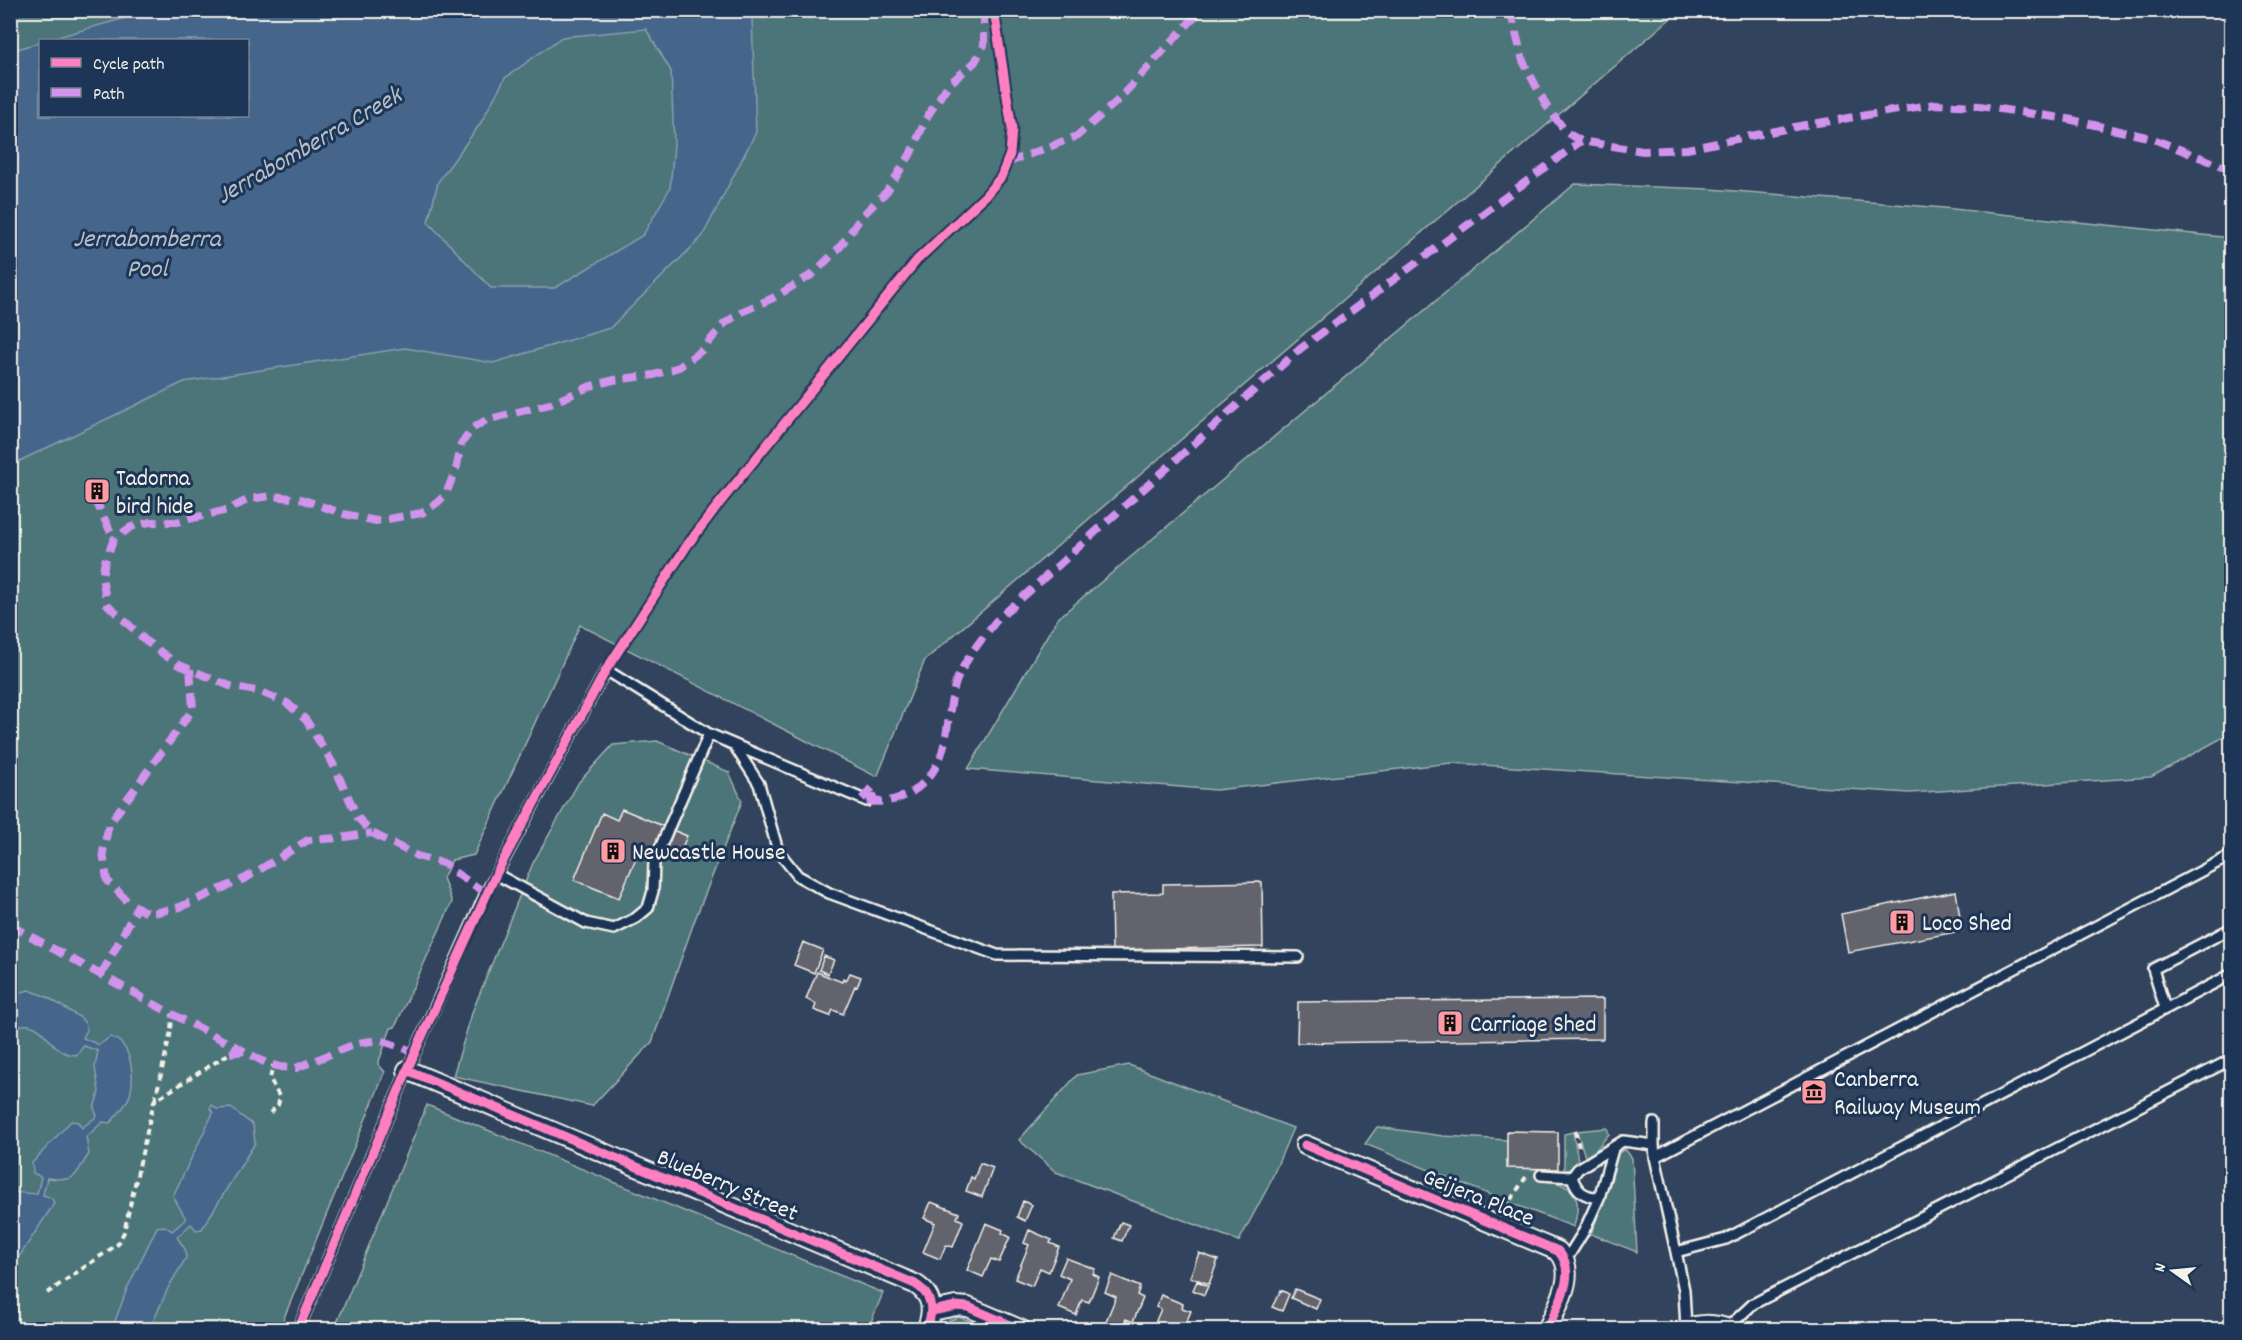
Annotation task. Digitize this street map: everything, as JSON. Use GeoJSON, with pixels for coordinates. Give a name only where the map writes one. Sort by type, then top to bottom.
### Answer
{"type":"FeatureCollection","features":[{"type":"Feature","properties":{"kind":"street","name":"Blueberry Street"},"geometry":{"type":"LineString","coordinates":[[407,1070],[908,1281],[924,1291],[932,1311]]}},
{"type":"Feature","properties":{"kind":"street","name":"Geijera Place"},"geometry":{"type":"LineString","coordinates":[[1305,1144],[1554,1248],[1566,1260]]}},
{"type":"Feature","properties":{"kind":"street"},"geometry":{"type":"LineString","coordinates":[[1547,1329],[1568,1278],[1566,1260]]}},
{"type":"Feature","properties":{"kind":"street"},"geometry":{"type":"LineString","coordinates":[[926,1329],[932,1311],[956,1306],[968,1307],[1022,1329]]}},
{"type":"Feature","properties":{"kind":"street"},"geometry":{"type":"LineString","coordinates":[[1684,1329],[1705,1324],[1729,1329]]}},
{"type":"Feature","properties":{"kind":"lane"},"geometry":{"type":"LineString","coordinates":[[298,1329],[407,1070],[496,874],[606,670],[709,734],[867,801]]}},
{"type":"Feature","properties":{"kind":"lane"},"geometry":{"type":"LineString","coordinates":[[496,874],[586,923],[614,929],[636,918],[648,908],[653,891],[654,862],[709,734]]}},
{"type":"Feature","properties":{"kind":"lane"},"geometry":{"type":"LineString","coordinates":[[734,745],[759,784],[778,851],[798,876],[829,893],[997,956],[1298,957]]}},
{"type":"Feature","properties":{"kind":"lane"},"geometry":{"type":"LineString","coordinates":[[1655,1157],[2232,855]]}},
{"type":"Feature","properties":{"kind":"lane"},"geometry":{"type":"LineString","coordinates":[[2165,1008],[2153,969],[2232,928]]}},
{"type":"Feature","properties":{"kind":"lane"},"geometry":{"type":"LineString","coordinates":[[1676,1252],[1726,1239],[2232,974]]}},
{"type":"Feature","properties":{"kind":"lane"},"geometry":{"type":"LineString","coordinates":[[1729,1329],[1753,1304],[2232,1059]]}},
{"type":"Feature","properties":{"kind":"lane"},"geometry":{"type":"LineString","coordinates":[[1654,1123],[1655,1157],[1684,1290],[1684,1329]]}},
{"type":"Feature","properties":{"kind":"lane"},"geometry":{"type":"LineString","coordinates":[[1572,1177],[1578,1169],[1623,1141],[1654,1145]]}},
{"type":"Feature","properties":{"kind":"lane"},"geometry":{"type":"LineString","coordinates":[[1566,1260],[1584,1231],[1599,1198],[1613,1149]]}},
{"type":"Feature","properties":{"kind":"lane"},"geometry":{"type":"LineString","coordinates":[[1541,1175],[1572,1177]]}},
{"type":"Feature","properties":{"kind":"lane"},"geometry":{"type":"LineString","coordinates":[[1572,1177],[1576,1189],[1584,1195],[1599,1198]]}},
{"type":"Feature","properties":{"kind":"path"},"geometry":{"type":"LineString","coordinates":[[47,1293],[118,1244],[124,1232],[171,1031],[172,1014]]}},
{"type":"Feature","properties":{"kind":"path"},"geometry":{"type":"LineString","coordinates":[[154,1101],[230,1053]]}},
{"type":"Feature","properties":{"kind":"path"},"geometry":{"type":"LineString","coordinates":[[270,1113],[279,1106],[280,1098],[270,1079],[273,1065]]}},
{"type":"Feature","properties":{"kind":"path"},"geometry":{"type":"LineString","coordinates":[[1497,1225],[1508,1202],[1528,1175]]}},
{"type":"Feature","properties":{"kind":"green space"},"geometry":{"type":"Polygon","coordinates":[[[10,11],[1679,11],[925,660],[878,775],[875,776],[580,625],[474,855],[452,860],[443,878],[452,902],[395,1027],[391,1028],[378,1064],[385,1072],[279,1330],[11,1329],[10,11]]]}},
{"type":"Feature","properties":{"kind":"green space"},"geometry":{"type":"Polygon","coordinates":[[[1575,184],[1710,189],[1944,208],[2231,238],[2231,733],[2151,777],[1910,793],[1451,763],[1216,790],[968,769],[1057,619],[1575,184]]]}},
{"type":"Feature","properties":{"kind":"green space"},"geometry":{"type":"Polygon","coordinates":[[[657,741],[729,772],[742,801],[694,922],[652,1042],[592,1106],[453,1076],[473,1010],[533,863],[579,782],[613,745],[657,741]]]}},
{"type":"Feature","properties":{"kind":"green space"},"geometry":{"type":"Polygon","coordinates":[[[1129,1065],[1293,1128],[1268,1187],[1239,1241],[1056,1172],[1019,1140],[1077,1075],[1129,1065]]]}},
{"type":"Feature","properties":{"kind":"green space"},"geometry":{"type":"Polygon","coordinates":[[[427,1105],[883,1293],[868,1329],[334,1330],[427,1105]]]}},
{"type":"Feature","properties":{"kind":"green space"},"geometry":{"type":"Polygon","coordinates":[[[1377,1127],[1443,1136],[1507,1140],[1507,1168],[1541,1169],[1540,1180],[1560,1184],[1573,1193],[1577,1203],[1574,1227],[1365,1144],[1377,1127]]]}},
{"type":"Feature","properties":{"kind":"green space"},"geometry":{"type":"Polygon","coordinates":[[[1607,1128],[1609,1134],[1594,1152],[1585,1157],[1577,1131],[1607,1128]]]}},
{"type":"Feature","properties":{"kind":"green space"},"geometry":{"type":"Polygon","coordinates":[[[1573,1132],[1579,1166],[1564,1171],[1564,1134],[1573,1132]]]}},
{"type":"Feature","properties":{"kind":"green space"},"geometry":{"type":"Polygon","coordinates":[[[1625,1149],[1632,1158],[1637,1252],[1591,1234],[1611,1181],[1618,1153],[1625,1149]]]}},
{"type":"Feature","properties":{"kind":"green space"},"geometry":{"type":"Polygon","coordinates":[[[959,1317],[994,1329],[941,1329],[948,1321],[959,1317]]]}},
{"type":"Feature","properties":{"kind":"water","name":"Jerrabomberra Pool"},"geometry":{"type":"Polygon","coordinates":[[[150,11],[748,11],[752,17],[756,132],[702,237],[610,328],[493,363],[405,348],[184,382],[11,465],[11,51],[39,42],[39,117],[249,117],[249,39],[51,39],[150,11]],[[646,29],[562,37],[505,78],[480,124],[438,182],[428,222],[491,288],[555,288],[643,235],[670,188],[674,144],[671,71],[646,29]]]}},
{"type":"Feature","properties":{"kind":"water"},"geometry":{"type":"Polygon","coordinates":[[[29,990],[47,997],[81,1018],[87,1030],[83,1038],[99,1045],[110,1037],[117,1040],[127,1053],[132,1079],[130,1095],[122,1110],[110,1123],[103,1122],[86,1137],[89,1154],[76,1173],[64,1179],[47,1178],[43,1195],[52,1198],[54,1204],[11,1269],[11,1192],[37,1194],[41,1177],[33,1173],[32,1163],[71,1121],[78,1122],[82,1128],[97,1116],[94,1108],[99,1092],[95,1067],[98,1051],[84,1046],[76,1055],[67,1054],[55,1046],[36,1027],[25,1025],[11,1029],[11,995],[29,990]]]}},
{"type":"Feature","properties":{"kind":"water"},"geometry":{"type":"Polygon","coordinates":[[[212,1105],[217,1109],[231,1108],[253,1125],[255,1143],[202,1229],[196,1230],[191,1224],[177,1237],[185,1249],[186,1258],[169,1286],[150,1329],[112,1329],[127,1289],[157,1227],[165,1226],[172,1231],[186,1219],[173,1196],[213,1113],[210,1108],[212,1105]]]}},
{"type":"Feature","properties":{"kind":"building","name":"Tadorna bird hide"},"geometry":{"type":"Polygon","coordinates":[[[87,484],[107,484],[107,497],[87,497],[87,484]]]}},
{"type":"Feature","properties":{"kind":"building","name":"Newcastle House"},"geometry":{"type":"Polygon","coordinates":[[[622,809],[687,836],[677,859],[642,844],[619,898],[574,880],[602,813],[617,820],[622,809]]]}},
{"type":"Feature","properties":{"kind":"building"},"geometry":{"type":"Polygon","coordinates":[[[1262,882],[1263,947],[1112,950],[1111,894],[1163,893],[1163,884],[1262,882]]]}},
{"type":"Feature","properties":{"kind":"building","name":"Loco Shed"},"geometry":{"type":"Polygon","coordinates":[[[1956,891],[1962,931],[1848,952],[1841,914],[1956,891]]]}},
{"type":"Feature","properties":{"kind":"building"},"geometry":{"type":"Polygon","coordinates":[[[803,942],[823,950],[814,973],[794,965],[803,942]]]}},
{"type":"Feature","properties":{"kind":"building"},"geometry":{"type":"Polygon","coordinates":[[[824,956],[834,960],[828,974],[819,970],[824,956]]]}},
{"type":"Feature","properties":{"kind":"building"},"geometry":{"type":"Polygon","coordinates":[[[817,972],[842,982],[843,979],[846,981],[850,973],[861,977],[843,1014],[833,1010],[830,1016],[814,1010],[816,1004],[806,999],[817,972]]]}},
{"type":"Feature","properties":{"kind":"building","name":"Carriage Shed"},"geometry":{"type":"Polygon","coordinates":[[[1603,999],[1603,1039],[1297,1043],[1298,1002],[1603,999]]]}},
{"type":"Feature","properties":{"kind":"building"},"geometry":{"type":"Polygon","coordinates":[[[1507,1131],[1558,1132],[1558,1169],[1507,1168],[1507,1131]]]}},
{"type":"Feature","properties":{"kind":"building"},"geometry":{"type":"Polygon","coordinates":[[[980,1163],[993,1168],[982,1197],[966,1191],[980,1163]]]}},
{"type":"Feature","properties":{"kind":"building"},"geometry":{"type":"Polygon","coordinates":[[[1023,1201],[1032,1205],[1025,1221],[1017,1217],[1023,1201]]]}},
{"type":"Feature","properties":{"kind":"building"},"geometry":{"type":"Polygon","coordinates":[[[931,1202],[959,1213],[957,1218],[963,1221],[953,1247],[946,1245],[940,1259],[923,1252],[935,1223],[924,1218],[931,1202]]]}},
{"type":"Feature","properties":{"kind":"building"},"geometry":{"type":"Polygon","coordinates":[[[1121,1222],[1129,1225],[1122,1241],[1114,1238],[1121,1222]]]}},
{"type":"Feature","properties":{"kind":"building"},"geometry":{"type":"Polygon","coordinates":[[[986,1223],[1003,1230],[1002,1233],[1010,1237],[999,1262],[991,1259],[983,1277],[967,1270],[986,1223]]]}},
{"type":"Feature","properties":{"kind":"building"},"geometry":{"type":"Polygon","coordinates":[[[1029,1230],[1052,1240],[1050,1243],[1059,1247],[1049,1272],[1040,1268],[1032,1286],[1015,1279],[1029,1245],[1024,1243],[1029,1230]]]}},
{"type":"Feature","properties":{"kind":"building"},"geometry":{"type":"Polygon","coordinates":[[[1199,1253],[1218,1260],[1209,1284],[1190,1277],[1199,1253]]]}},
{"type":"Feature","properties":{"kind":"building"},"geometry":{"type":"Polygon","coordinates":[[[1066,1258],[1095,1269],[1093,1274],[1099,1277],[1089,1302],[1082,1300],[1076,1315],[1059,1308],[1070,1279],[1059,1274],[1066,1258]]]}},
{"type":"Feature","properties":{"kind":"building"},"geometry":{"type":"Polygon","coordinates":[[[1112,1275],[1140,1287],[1137,1295],[1143,1298],[1133,1322],[1126,1319],[1122,1330],[1112,1330],[1104,1326],[1116,1297],[1105,1292],[1112,1275]]]}},
{"type":"Feature","properties":{"kind":"building"},"geometry":{"type":"Polygon","coordinates":[[[1197,1281],[1208,1286],[1204,1295],[1193,1290],[1197,1281]]]}},
{"type":"Feature","properties":{"kind":"building"},"geometry":{"type":"Polygon","coordinates":[[[1295,1289],[1320,1299],[1316,1309],[1291,1298],[1295,1289]]]}},
{"type":"Feature","properties":{"kind":"building"},"geometry":{"type":"Polygon","coordinates":[[[1281,1290],[1289,1294],[1282,1311],[1272,1307],[1281,1290]]]}},
{"type":"Feature","properties":{"kind":"building"},"geometry":{"type":"Polygon","coordinates":[[[1161,1295],[1183,1304],[1182,1308],[1191,1311],[1183,1330],[1152,1330],[1161,1309],[1156,1307],[1161,1295]]]}},
{"type":"Feature","properties":{"kind":"building"},"geometry":{"type":"Polygon","coordinates":[[[1318,1320],[1334,1327],[1333,1330],[1314,1330],[1318,1320]]]}},
{"type":"Feature","properties":{"kind":"marked path"},"geometry":{"type":"LineString","coordinates":[[486,893],[448,868],[446,864],[417,856],[372,833],[358,818],[332,762],[306,720],[287,703],[261,692],[230,686],[177,664],[147,642],[107,604],[102,577],[105,561],[114,539],[131,527],[150,522],[176,522],[228,510],[249,499],[271,496],[301,499],[344,514],[376,521],[422,513],[446,494],[457,466],[461,444],[472,429],[486,420],[550,404],[591,386],[614,380],[654,375],[679,367],[702,350],[724,324],[741,312],[773,298],[813,274],[840,247],[862,216],[887,191],[910,155],[928,115],[948,85],[975,62],[984,45],[984,10]]}},
{"type":"Feature","properties":{"kind":"marked path"},"geometry":{"type":"LineString","coordinates":[[1007,163],[1077,136],[1116,102],[1201,10]]}},
{"type":"Feature","properties":{"kind":"marked path"},"geometry":{"type":"LineString","coordinates":[[1510,10],[1523,61],[1547,107],[1567,133],[1581,141],[1643,151],[1687,149],[1805,125],[1935,104],[1979,106],[2068,119],[2151,138],[2232,170]]}},
{"type":"Feature","properties":{"kind":"marked path"},"geometry":{"type":"LineString","coordinates":[[867,801],[879,802],[901,798],[920,786],[935,769],[943,749],[956,682],[969,658],[996,621],[1300,349],[1581,141]]}},
{"type":"Feature","properties":{"kind":"marked path"},"geometry":{"type":"LineString","coordinates":[[94,497],[114,539]]}},
{"type":"Feature","properties":{"kind":"marked path"},"geometry":{"type":"LineString","coordinates":[[190,669],[193,709],[109,824],[103,852],[107,880],[128,902],[149,914],[180,907],[246,878],[308,840],[372,833]]}},
{"type":"Feature","properties":{"kind":"marked path"},"geometry":{"type":"LineString","coordinates":[[862,799],[873,787],[873,802]]}},
{"type":"Feature","properties":{"kind":"marked path"},"geometry":{"type":"LineString","coordinates":[[101,975],[137,908]]}},
{"type":"Feature","properties":{"kind":"marked path"},"geometry":{"type":"LineString","coordinates":[[10,925],[244,1051]]}},
{"type":"Feature","properties":{"kind":"marked path"},"geometry":{"type":"LineString","coordinates":[[230,1053],[244,1051],[266,1063],[296,1068],[358,1043],[380,1040],[415,1052]]}},
{"type":"Feature","properties":{"kind":"cycle path"},"geometry":{"type":"LineString","coordinates":[[298,1330],[415,1052],[496,874],[606,670],[688,544],[714,510],[917,260],[985,196],[1001,177],[1010,154],[1012,129],[994,10]]}},
{"type":"Feature","properties":{"kind":"cycle path"},"geometry":{"type":"LineString","coordinates":[[407,1070],[915,1284],[925,1293],[930,1304],[931,1310],[926,1330]]}},
{"type":"Feature","properties":{"kind":"cycle path"},"geometry":{"type":"LineString","coordinates":[[1305,1145],[1558,1251],[1567,1269],[1566,1279],[1564,1290],[1547,1330]]}},
{"type":"Feature","properties":{"kind":"cycle path"},"geometry":{"type":"LineString","coordinates":[[932,1311],[956,1306],[968,1307],[1022,1330]]}},
{"type":"Feature","properties":{"kind":"place","name":"Tadorna bird hide"},"geometry":{"type":"Point","coordinates":[97,491]}},
{"type":"Feature","properties":{"kind":"place","name":"Newcastle House"},"geometry":{"type":"Point","coordinates":[613,851]}},
{"type":"Feature","properties":{"kind":"place","name":"Loco Shed"},"geometry":{"type":"Point","coordinates":[1902,922]}},
{"type":"Feature","properties":{"kind":"place","name":"Carriage Shed"},"geometry":{"type":"Point","coordinates":[1450,1023]}},
{"type":"Feature","properties":{"kind":"place","name":"Canberra Railway Museum"},"geometry":{"type":"Point","coordinates":[1814,1092]}},
{"type":"Feature","properties":{"kind":"water label","name":"Jerrabomberra Creek"},"geometry":{"type":"Point","coordinates":[308,144]}}]}
